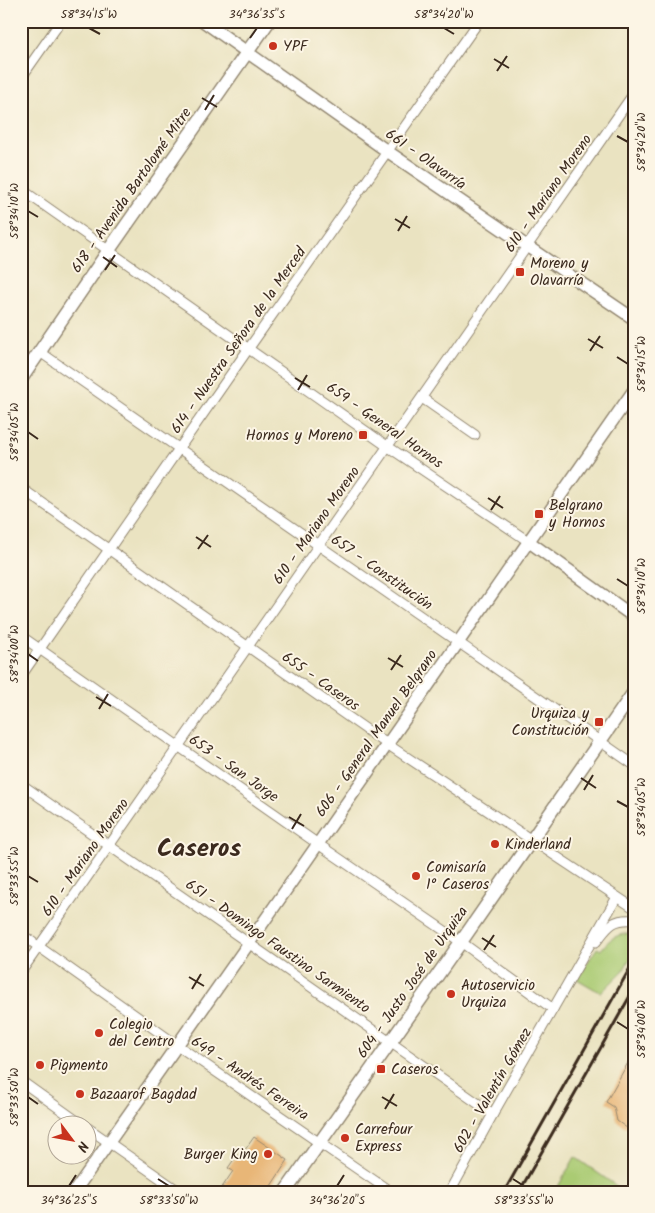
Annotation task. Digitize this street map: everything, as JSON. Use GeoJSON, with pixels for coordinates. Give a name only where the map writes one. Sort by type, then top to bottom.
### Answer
{"type":"FeatureCollection","features":[{"type":"Feature","properties":{"kind":"main road","name":"618 - Avenida Bartolomé Mitre"},"geometry":{"type":"LineString","coordinates":[[21,379],[269,21]]}},
{"type":"Feature","properties":{"kind":"main road","name":"604 - Justo José de Urquiza"},"geometry":{"type":"LineString","coordinates":[[285,1192],[634,692]]}},
{"type":"Feature","properties":{"kind":"street"},"geometry":{"type":"LineString","coordinates":[[21,78],[61,21]]}},
{"type":"Feature","properties":{"kind":"street","name":"661 - Olavarría"},"geometry":{"type":"LineString","coordinates":[[204,21],[387,151],[634,319]]}},
{"type":"Feature","properties":{"kind":"street","name":"614 - Nuestra Señora de la Merced"},"geometry":{"type":"LineString","coordinates":[[21,676],[479,21]]}},
{"type":"Feature","properties":{"kind":"street","name":"610 - Mariano Moreno"},"geometry":{"type":"LineString","coordinates":[[21,972],[634,93]]}},
{"type":"Feature","properties":{"kind":"street","name":"659 - General Hornos"},"geometry":{"type":"LineString","coordinates":[[21,189],[388,446],[528,541],[634,617]]}},
{"type":"Feature","properties":{"kind":"street","name":"657 - Constitución"},"geometry":{"type":"LineString","coordinates":[[40,352],[634,765]]}},
{"type":"Feature","properties":{"kind":"street","name":"606 - General Manuel Belgrano"},"geometry":{"type":"LineString","coordinates":[[74,1192],[634,390]]}},
{"type":"Feature","properties":{"kind":"street"},"geometry":{"type":"LineString","coordinates":[[422,398],[475,435]]}},
{"type":"Feature","properties":{"kind":"street","name":"655 - Caseros"},"geometry":{"type":"LineString","coordinates":[[21,488],[387,744],[634,908]]}},
{"type":"Feature","properties":{"kind":"street","name":"653 - San Jorge"},"geometry":{"type":"LineString","coordinates":[[21,636],[461,942],[553,1009]]}},
{"type":"Feature","properties":{"kind":"street","name":"651 - Domingo Faustino Sarmiento"},"geometry":{"type":"LineString","coordinates":[[21,784],[493,1114]]}},
{"type":"Feature","properties":{"kind":"street","name":"602 - Valentín Gómez"},"geometry":{"type":"LineString","coordinates":[[450,1192],[617,897]]}},
{"type":"Feature","properties":{"kind":"street"},"geometry":{"type":"LineString","coordinates":[[577,966],[608,926],[618,920],[634,920]]}},
{"type":"Feature","properties":{"kind":"street","name":"649 - Andrés Ferreira"},"geometry":{"type":"LineString","coordinates":[[21,934],[391,1192]]}},
{"type":"Feature","properties":{"kind":"street"},"geometry":{"type":"LineString","coordinates":[[21,1081],[70,1116]]}},
{"type":"Feature","properties":{"kind":"street"},"geometry":{"type":"LineString","coordinates":[[98,1136],[180,1192]]}},
{"type":"Feature","properties":{"kind":"green space"},"geometry":{"type":"Polygon","coordinates":[[[634,933],[634,951],[623,971],[601,993],[577,979],[597,948],[601,950],[615,937],[634,933]]]}},
{"type":"Feature","properties":{"kind":"green space"},"geometry":{"type":"Polygon","coordinates":[[[575,1157],[625,1192],[555,1192],[575,1157]]]}},
{"type":"Feature","properties":{"kind":"building"},"geometry":{"type":"Polygon","coordinates":[[[634,1052],[634,1133],[617,1121],[614,1107],[606,1102],[634,1052]]]}},
{"type":"Feature","properties":{"kind":"building"},"geometry":{"type":"Polygon","coordinates":[[[254,1137],[288,1160],[267,1192],[219,1192],[233,1171],[228,1168],[237,1155],[240,1157],[254,1137]]]}},
{"type":"Feature","properties":{"kind":"railway"},"geometry":{"type":"LineString","coordinates":[[504,1192],[634,961]]}},
{"type":"Feature","properties":{"kind":"railway"},"geometry":{"type":"LineString","coordinates":[[519,1192],[634,989]]}},
{"type":"Feature","properties":{"kind":"place","name":"YPF"},"geometry":{"type":"Point","coordinates":[273,46]}},
{"type":"Feature","properties":{"kind":"place","name":"Moreno y Olavarría"},"geometry":{"type":"Point","coordinates":[520,272]}},
{"type":"Feature","properties":{"kind":"place","name":"Hornos y Moreno"},"geometry":{"type":"Point","coordinates":[363,435]}},
{"type":"Feature","properties":{"kind":"place","name":"Belgrano y Hornos"},"geometry":{"type":"Point","coordinates":[539,514]}},
{"type":"Feature","properties":{"kind":"place","name":"Urquiza y Constitución"},"geometry":{"type":"Point","coordinates":[599,722]}},
{"type":"Feature","properties":{"kind":"place","name":"Kinderland"},"geometry":{"type":"Point","coordinates":[495,844]}},
{"type":"Feature","properties":{"kind":"place","name":"Comisaría 1° Caseros"},"geometry":{"type":"Point","coordinates":[416,876]}},
{"type":"Feature","properties":{"kind":"place","name":"Autoservicio Urquiza"},"geometry":{"type":"Point","coordinates":[451,994]}},
{"type":"Feature","properties":{"kind":"place","name":"Colegio del Centro"},"geometry":{"type":"Point","coordinates":[99,1033]}},
{"type":"Feature","properties":{"kind":"place","name":"Pigmento"},"geometry":{"type":"Point","coordinates":[40,1065]}},
{"type":"Feature","properties":{"kind":"place","name":"Caseros"},"geometry":{"type":"Point","coordinates":[381,1069]}},
{"type":"Feature","properties":{"kind":"place","name":"Bazaarof Bagdad"},"geometry":{"type":"Point","coordinates":[80,1094]}},
{"type":"Feature","properties":{"kind":"place","name":"Carrefour Express"},"geometry":{"type":"Point","coordinates":[345,1138]}},
{"type":"Feature","properties":{"kind":"place","name":"Burger King"},"geometry":{"type":"Point","coordinates":[268,1154]}},
{"type":"Feature","properties":{"kind":"district","name":"Caseros"},"geometry":{"type":"Point","coordinates":[199,847]}}]}
